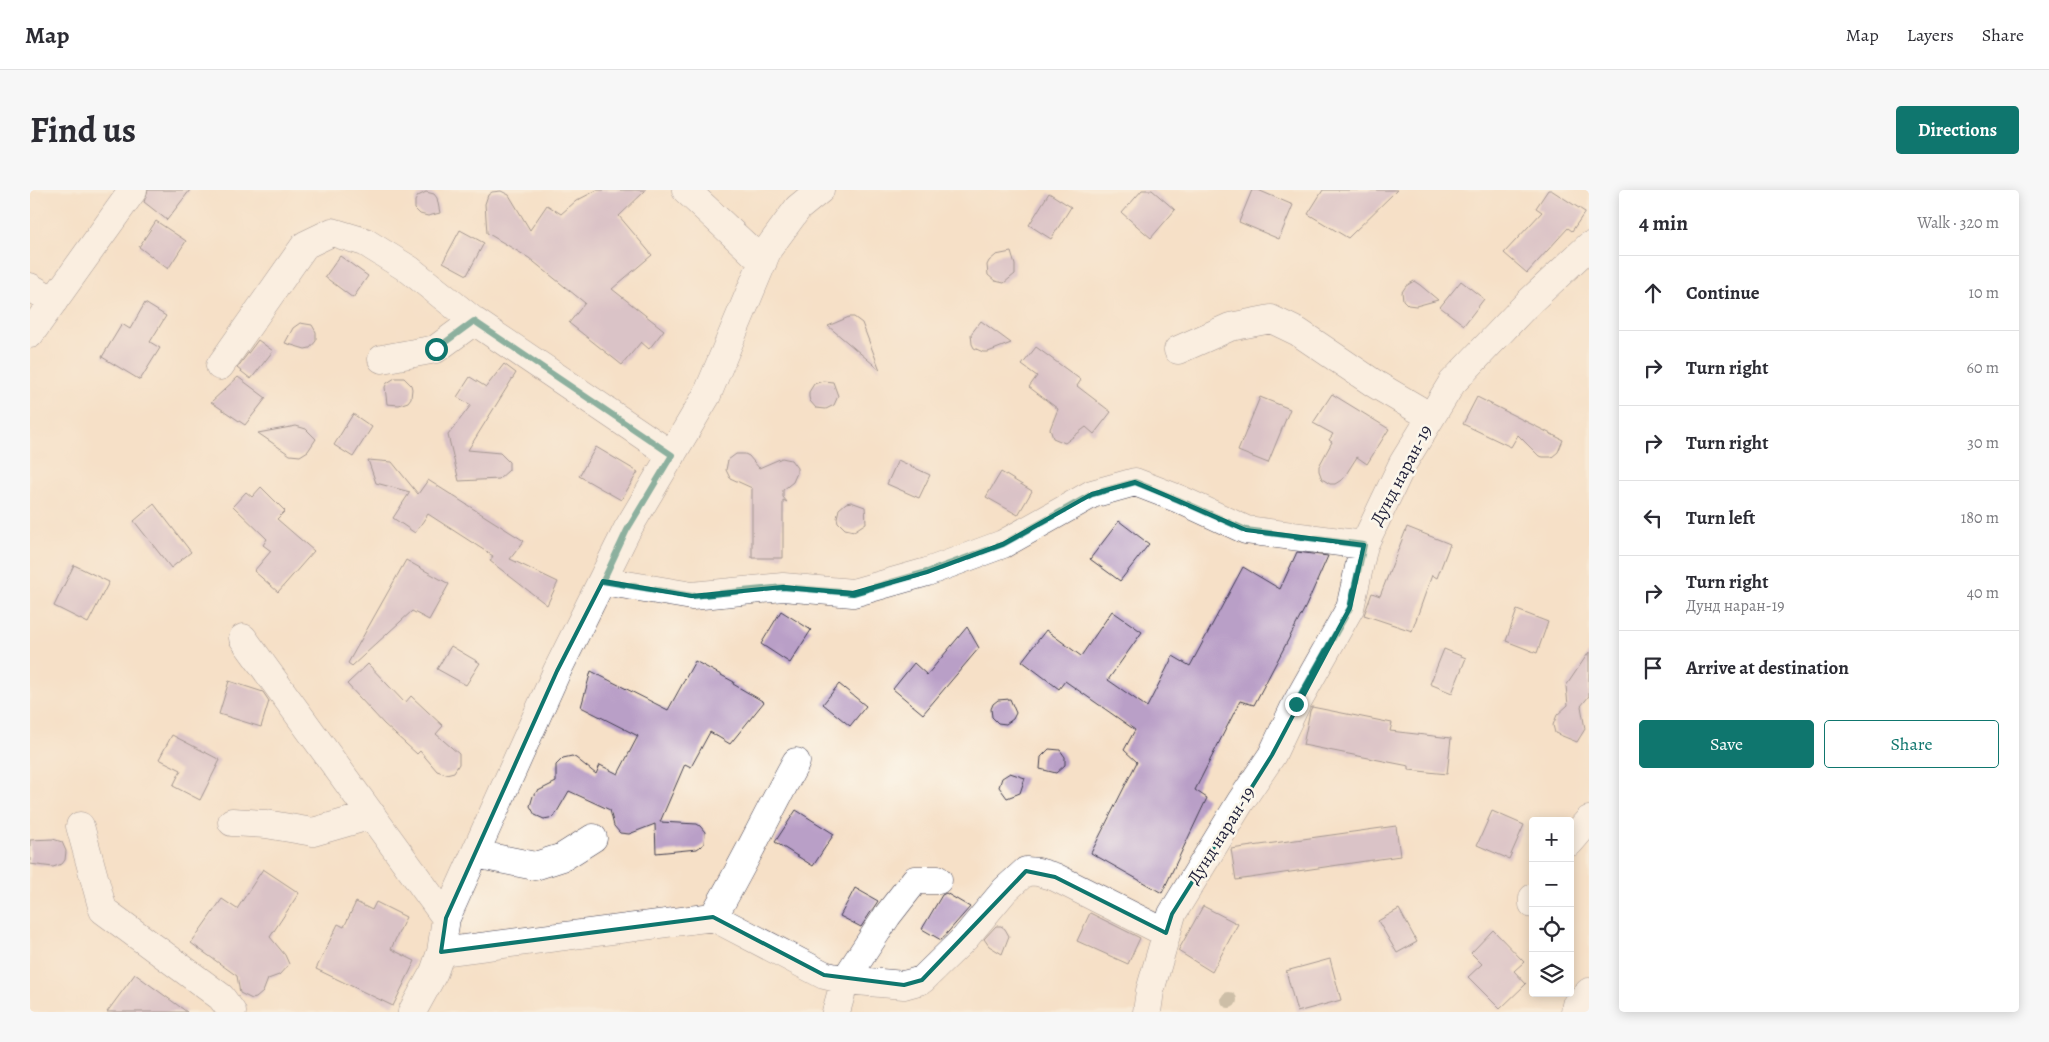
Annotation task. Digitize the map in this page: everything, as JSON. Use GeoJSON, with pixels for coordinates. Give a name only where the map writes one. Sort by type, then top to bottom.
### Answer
{"type":"FeatureCollection","features":[{"type":"Feature","properties":{"kind":"street"},"geometry":{"type":"LineString","coordinates":[[30,334],[133,190]]}},
{"type":"Feature","properties":{"kind":"street"},"geometry":{"type":"LineString","coordinates":[[686,190],[763,262]]}},
{"type":"Feature","properties":{"kind":"street"},"geometry":{"type":"LineString","coordinates":[[412,1012],[434,972],[441,952],[446,918],[557,671],[627,530],[707,395],[768,249],[798,208],[820,190]]}},
{"type":"Feature","properties":{"kind":"street"},"geometry":{"type":"LineString","coordinates":[[220,366],[305,245],[332,232],[365,242],[410,270],[474,321],[672,455]]}},
{"type":"Feature","properties":{"kind":"street","name":"Дунд наран-19"},"geometry":{"type":"LineString","coordinates":[[1147,1012],[1150,991],[1172,914],[1241,801],[1272,755],[1296,704],[1350,608],[1364,545],[1403,463],[1452,382],[1526,304],[1589,246]]}},
{"type":"Feature","properties":{"kind":"street"},"geometry":{"type":"LineString","coordinates":[[30,287],[54,301]]}},
{"type":"Feature","properties":{"kind":"street"},"geometry":{"type":"LineString","coordinates":[[1178,350],[1230,327],[1271,319],[1298,332],[1375,384],[1431,417]]}},
{"type":"Feature","properties":{"kind":"street"},"geometry":{"type":"LineString","coordinates":[[382,359],[436,349],[474,321]]}},
{"type":"Feature","properties":{"kind":"street"},"geometry":{"type":"LineString","coordinates":[[603,581],[692,596],[783,587],[853,593],[927,572],[1003,544],[1092,494],[1135,482],[1246,530],[1364,545]]}},
{"type":"Feature","properties":{"kind":"street"},"geometry":{"type":"LineString","coordinates":[[243,638],[446,918]]}},
{"type":"Feature","properties":{"kind":"street"},"geometry":{"type":"LineString","coordinates":[[713,917],[741,868],[768,812],[796,762]]}},
{"type":"Feature","properties":{"kind":"street"},"geometry":{"type":"LineString","coordinates":[[232,822],[266,824],[313,832],[372,815]]}},
{"type":"Feature","properties":{"kind":"street"},"geometry":{"type":"LineString","coordinates":[[1574,837],[1589,820]]}},
{"type":"Feature","properties":{"kind":"street"},"geometry":{"type":"LineString","coordinates":[[80,826],[103,910],[221,997],[232,1012]]}},
{"type":"Feature","properties":{"kind":"street"},"geometry":{"type":"LineString","coordinates":[[475,854],[535,866],[563,857],[593,838]]}},
{"type":"Feature","properties":{"kind":"street"},"geometry":{"type":"LineString","coordinates":[[441,952],[713,917],[824,975],[845,980],[904,985],[922,980],[964,938],[1004,890],[1026,872],[1038,872],[1055,877],[1166,933]]}},
{"type":"Feature","properties":{"kind":"street"},"geometry":{"type":"LineString","coordinates":[[836,1012],[845,980],[887,916],[915,880],[938,880]]}},
{"type":"Feature","properties":{"kind":"highlighted area"},"geometry":{"type":"Polygon","coordinates":[[[1135,482],[1246,530],[1364,545],[1350,608],[1272,755],[1172,914],[1166,933],[1055,877],[1026,871],[922,980],[904,985],[824,975],[713,917],[441,952],[446,918],[557,671],[603,581],[692,596],[783,587],[853,593],[927,572],[1003,544],[1092,494],[1135,482]]]}},
{"type":"Feature","properties":{"kind":"building"},"geometry":{"type":"Polygon","coordinates":[[[148,190],[190,190],[167,220],[144,202],[148,190]]]}},
{"type":"Feature","properties":{"kind":"building"},"geometry":{"type":"Polygon","coordinates":[[[597,190],[646,190],[619,216],[652,255],[612,289],[664,330],[649,349],[641,342],[622,365],[569,323],[585,303],[529,258],[487,233],[485,204],[488,195],[492,192],[501,191],[509,195],[530,230],[547,205],[561,214],[576,201],[597,190]]]}},
{"type":"Feature","properties":{"kind":"building"},"geometry":{"type":"Polygon","coordinates":[[[1142,190],[1152,190],[1175,210],[1151,238],[1122,213],[1142,190]]]}},
{"type":"Feature","properties":{"kind":"building"},"geometry":{"type":"Polygon","coordinates":[[[1252,190],[1258,190],[1293,205],[1279,239],[1239,222],[1252,190]]]}},
{"type":"Feature","properties":{"kind":"building"},"geometry":{"type":"Polygon","coordinates":[[[1323,190],[1397,190],[1348,238],[1308,214],[1323,190]]]}},
{"type":"Feature","properties":{"kind":"building"},"geometry":{"type":"Polygon","coordinates":[[[1548,190],[1551,190],[1585,212],[1572,231],[1568,228],[1527,273],[1504,253],[1542,212],[1536,208],[1548,190]]]}},
{"type":"Feature","properties":{"kind":"building"},"geometry":{"type":"Polygon","coordinates":[[[426,192],[434,194],[437,198],[440,213],[428,216],[420,214],[415,209],[415,201],[418,196],[426,192]]]}},
{"type":"Feature","properties":{"kind":"building"},"geometry":{"type":"Polygon","coordinates":[[[1049,193],[1071,207],[1051,239],[1029,225],[1049,193]]]}},
{"type":"Feature","properties":{"kind":"building"},"geometry":{"type":"Polygon","coordinates":[[[156,221],[186,241],[168,269],[139,247],[156,221]]]}},
{"type":"Feature","properties":{"kind":"building"},"geometry":{"type":"Polygon","coordinates":[[[460,230],[484,243],[467,275],[443,262],[460,230]]]}},
{"type":"Feature","properties":{"kind":"building"},"geometry":{"type":"Polygon","coordinates":[[[1011,252],[1015,265],[1015,274],[1004,283],[995,281],[988,275],[987,265],[989,261],[996,255],[1011,252]]]}},
{"type":"Feature","properties":{"kind":"building"},"geometry":{"type":"Polygon","coordinates":[[[340,256],[368,276],[353,298],[325,277],[340,256]]]}},
{"type":"Feature","properties":{"kind":"building"},"geometry":{"type":"Polygon","coordinates":[[[1414,281],[1438,300],[1416,306],[1408,305],[1403,300],[1402,292],[1406,286],[1414,281]]]}},
{"type":"Feature","properties":{"kind":"building"},"geometry":{"type":"Polygon","coordinates":[[[1461,281],[1484,299],[1464,325],[1440,307],[1461,281]]]}},
{"type":"Feature","properties":{"kind":"building"},"geometry":{"type":"Polygon","coordinates":[[[145,303],[166,316],[150,342],[160,348],[140,380],[102,357],[122,324],[130,329],[145,303]]]}},
{"type":"Feature","properties":{"kind":"building"},"geometry":{"type":"Polygon","coordinates":[[[849,317],[854,317],[862,323],[880,370],[828,326],[849,317]]]}},
{"type":"Feature","properties":{"kind":"building"},"geometry":{"type":"Polygon","coordinates":[[[981,321],[1011,343],[988,352],[974,348],[971,334],[981,321]]]}},
{"type":"Feature","properties":{"kind":"building"},"geometry":{"type":"Polygon","coordinates":[[[300,323],[312,325],[316,332],[316,341],[310,348],[305,349],[285,343],[293,328],[300,323]]]}},
{"type":"Feature","properties":{"kind":"building"},"geometry":{"type":"Polygon","coordinates":[[[258,340],[273,351],[251,379],[237,368],[258,340]]]}},
{"type":"Feature","properties":{"kind":"building"},"geometry":{"type":"Polygon","coordinates":[[[1036,347],[1081,380],[1077,386],[1111,412],[1094,434],[1086,427],[1065,443],[1053,438],[1050,429],[1058,409],[1029,387],[1037,376],[1022,365],[1036,347]]]}},
{"type":"Feature","properties":{"kind":"building"},"geometry":{"type":"Polygon","coordinates":[[[504,364],[516,373],[468,450],[500,453],[509,462],[509,470],[499,479],[459,481],[448,435],[471,405],[457,397],[470,377],[486,387],[504,364]]]}},
{"type":"Feature","properties":{"kind":"building"},"geometry":{"type":"Polygon","coordinates":[[[238,377],[266,398],[245,425],[211,402],[238,377]]]}},
{"type":"Feature","properties":{"kind":"building"},"geometry":{"type":"Polygon","coordinates":[[[395,378],[404,378],[411,385],[412,389],[411,398],[408,402],[399,405],[387,404],[385,387],[387,383],[395,378]]]}},
{"type":"Feature","properties":{"kind":"building"},"geometry":{"type":"Polygon","coordinates":[[[823,381],[833,382],[838,396],[834,405],[826,409],[816,408],[809,397],[809,392],[814,384],[823,381]]]}},
{"type":"Feature","properties":{"kind":"building"},"geometry":{"type":"Polygon","coordinates":[[[1332,394],[1389,429],[1367,464],[1357,457],[1343,479],[1335,484],[1330,484],[1322,479],[1319,471],[1319,466],[1332,442],[1329,440],[1333,434],[1313,423],[1332,394]]]}},
{"type":"Feature","properties":{"kind":"building"},"geometry":{"type":"Polygon","coordinates":[[[1260,397],[1290,409],[1268,463],[1238,451],[1260,397]]]}},
{"type":"Feature","properties":{"kind":"building"},"geometry":{"type":"Polygon","coordinates":[[[1477,397],[1563,440],[1558,452],[1552,457],[1539,456],[1518,435],[1511,447],[1463,424],[1477,397]]]}},
{"type":"Feature","properties":{"kind":"building"},"geometry":{"type":"Polygon","coordinates":[[[353,414],[372,427],[353,457],[334,445],[353,414]]]}},
{"type":"Feature","properties":{"kind":"building"},"geometry":{"type":"Polygon","coordinates":[[[296,426],[306,429],[316,439],[308,451],[300,456],[290,455],[258,433],[296,426]]]}},
{"type":"Feature","properties":{"kind":"building"},"geometry":{"type":"Polygon","coordinates":[[[596,447],[638,472],[621,500],[579,476],[596,447]]]}},
{"type":"Feature","properties":{"kind":"building"},"geometry":{"type":"Polygon","coordinates":[[[736,454],[749,456],[759,468],[782,458],[791,460],[797,468],[793,482],[783,490],[783,497],[787,502],[783,500],[783,558],[752,558],[752,488],[730,478],[726,470],[728,460],[736,454]]]}},
{"type":"Feature","properties":{"kind":"building"},"geometry":{"type":"Polygon","coordinates":[[[368,460],[392,462],[418,494],[428,480],[524,541],[510,559],[558,582],[547,605],[490,561],[493,556],[428,514],[415,533],[393,518],[410,492],[376,483],[368,460]]]}},
{"type":"Feature","properties":{"kind":"building"},"geometry":{"type":"Polygon","coordinates":[[[898,460],[930,475],[919,498],[887,484],[898,460]]]}},
{"type":"Feature","properties":{"kind":"building"},"geometry":{"type":"Polygon","coordinates":[[[1001,472],[1032,491],[1018,515],[986,497],[1001,472]]]}},
{"type":"Feature","properties":{"kind":"building"},"geometry":{"type":"Polygon","coordinates":[[[261,487],[285,511],[277,519],[314,551],[278,592],[254,571],[271,551],[263,545],[267,539],[233,506],[246,492],[252,497],[261,487]]]}},
{"type":"Feature","properties":{"kind":"building"},"geometry":{"type":"Polygon","coordinates":[[[851,502],[865,507],[866,523],[854,531],[845,529],[838,522],[837,518],[839,509],[846,503],[851,502]]]}},
{"type":"Feature","properties":{"kind":"building"},"geometry":{"type":"Polygon","coordinates":[[[154,504],[191,552],[171,568],[134,521],[154,504]]]}},
{"type":"Feature","properties":{"kind":"building"},"geometry":{"type":"Polygon","coordinates":[[[1119,521],[1149,544],[1120,581],[1090,559],[1119,521]]]}},
{"type":"Feature","properties":{"kind":"building"},"geometry":{"type":"Polygon","coordinates":[[[1407,527],[1450,544],[1437,578],[1432,575],[1412,631],[1364,615],[1372,593],[1380,596],[1407,527]]]}},
{"type":"Feature","properties":{"kind":"building"},"geometry":{"type":"Polygon","coordinates":[[[1297,552],[1328,556],[1306,606],[1254,705],[1240,701],[1195,790],[1207,798],[1162,893],[1091,853],[1137,762],[1124,750],[1135,730],[1065,681],[1059,689],[1022,661],[1046,630],[1081,656],[1112,611],[1142,632],[1108,680],[1147,707],[1173,656],[1190,666],[1243,567],[1280,589],[1297,552]]]}},
{"type":"Feature","properties":{"kind":"building"},"geometry":{"type":"Polygon","coordinates":[[[406,560],[449,584],[429,620],[412,611],[352,666],[348,663],[406,560]]]}},
{"type":"Feature","properties":{"kind":"building"},"geometry":{"type":"Polygon","coordinates":[[[74,565],[109,582],[88,623],[54,606],[74,565]]]}},
{"type":"Feature","properties":{"kind":"building"},"geometry":{"type":"Polygon","coordinates":[[[1517,610],[1548,622],[1537,653],[1506,641],[1517,610]]]}},
{"type":"Feature","properties":{"kind":"building"},"geometry":{"type":"Polygon","coordinates":[[[781,611],[811,630],[790,663],[761,644],[781,611]]]}},
{"type":"Feature","properties":{"kind":"building"},"geometry":{"type":"Polygon","coordinates":[[[967,627],[979,648],[923,714],[893,689],[914,663],[927,675],[967,627]]]}},
{"type":"Feature","properties":{"kind":"building"},"geometry":{"type":"Polygon","coordinates":[[[451,646],[480,663],[466,685],[437,669],[451,646]]]}},
{"type":"Feature","properties":{"kind":"building"},"geometry":{"type":"Polygon","coordinates":[[[1444,649],[1466,658],[1452,693],[1430,684],[1444,649]]]}},
{"type":"Feature","properties":{"kind":"building"},"geometry":{"type":"Polygon","coordinates":[[[1589,652],[1589,696],[1581,706],[1585,729],[1577,742],[1555,733],[1553,725],[1557,715],[1568,705],[1566,686],[1589,652]]]}},
{"type":"Feature","properties":{"kind":"building"},"geometry":{"type":"Polygon","coordinates":[[[695,661],[734,682],[733,684],[764,702],[730,744],[710,732],[691,767],[685,764],[660,822],[697,824],[705,832],[704,844],[697,849],[656,853],[655,824],[629,834],[620,833],[614,826],[610,810],[569,791],[554,817],[544,819],[535,815],[530,806],[533,796],[536,792],[556,782],[556,765],[563,758],[572,756],[596,774],[600,765],[618,774],[638,736],[581,707],[591,671],[668,710],[695,661]]]}},
{"type":"Feature","properties":{"kind":"building"},"geometry":{"type":"Polygon","coordinates":[[[368,664],[405,703],[411,696],[443,726],[436,734],[459,754],[459,764],[454,772],[446,774],[437,771],[420,751],[417,754],[384,724],[347,684],[368,664]]]}},
{"type":"Feature","properties":{"kind":"building"},"geometry":{"type":"Polygon","coordinates":[[[229,681],[263,692],[269,701],[261,727],[219,714],[229,681]]]}},
{"type":"Feature","properties":{"kind":"building"},"geometry":{"type":"Polygon","coordinates":[[[839,684],[866,706],[850,726],[823,704],[839,684]]]}},
{"type":"Feature","properties":{"kind":"building"},"geometry":{"type":"Polygon","coordinates":[[[1010,699],[1016,713],[1013,719],[1006,724],[998,723],[992,717],[991,709],[993,704],[998,700],[1010,699]]]}},
{"type":"Feature","properties":{"kind":"building"},"geometry":{"type":"Polygon","coordinates":[[[1312,707],[1392,723],[1390,731],[1451,738],[1447,774],[1409,770],[1409,766],[1303,745],[1312,707]]]}},
{"type":"Feature","properties":{"kind":"building"},"geometry":{"type":"Polygon","coordinates":[[[172,735],[220,760],[200,800],[173,786],[181,770],[159,759],[172,735]]]}},
{"type":"Feature","properties":{"kind":"building"},"geometry":{"type":"Polygon","coordinates":[[[1049,749],[1060,750],[1065,757],[1065,765],[1056,773],[1040,769],[1041,757],[1049,749]]]}},
{"type":"Feature","properties":{"kind":"building"},"geometry":{"type":"Polygon","coordinates":[[[1010,773],[1025,778],[1020,793],[1007,798],[999,787],[1002,778],[1010,773]]]}},
{"type":"Feature","properties":{"kind":"building"},"geometry":{"type":"Polygon","coordinates":[[[796,810],[834,834],[813,866],[775,842],[796,810]]]}},
{"type":"Feature","properties":{"kind":"building"},"geometry":{"type":"Polygon","coordinates":[[[1492,811],[1524,825],[1509,859],[1477,845],[1492,811]]]}},
{"type":"Feature","properties":{"kind":"building"},"geometry":{"type":"Polygon","coordinates":[[[1396,826],[1400,856],[1236,880],[1231,849],[1396,826]]]}},
{"type":"Feature","properties":{"kind":"building"},"geometry":{"type":"Polygon","coordinates":[[[53,839],[62,842],[66,851],[65,860],[62,864],[53,867],[30,864],[30,840],[53,839]]]}},
{"type":"Feature","properties":{"kind":"building"},"geometry":{"type":"Polygon","coordinates":[[[263,869],[299,893],[270,937],[285,955],[289,964],[279,975],[268,979],[263,992],[252,999],[240,993],[237,976],[191,943],[222,899],[237,909],[263,869]]]}},
{"type":"Feature","properties":{"kind":"building"},"geometry":{"type":"Polygon","coordinates":[[[855,888],[878,901],[861,927],[840,916],[855,888]]]}},
{"type":"Feature","properties":{"kind":"building"},"geometry":{"type":"Polygon","coordinates":[[[946,893],[970,907],[941,940],[922,929],[942,895],[946,893]]]}},
{"type":"Feature","properties":{"kind":"building"},"geometry":{"type":"Polygon","coordinates":[[[356,902],[372,910],[376,902],[406,917],[391,949],[415,961],[393,1006],[316,969],[338,924],[344,927],[356,902]]]}},
{"type":"Feature","properties":{"kind":"building"},"geometry":{"type":"Polygon","coordinates":[[[1203,906],[1238,924],[1212,972],[1178,951],[1203,906]]]}},
{"type":"Feature","properties":{"kind":"building"},"geometry":{"type":"Polygon","coordinates":[[[1399,909],[1417,942],[1397,953],[1378,921],[1399,909]]]}},
{"type":"Feature","properties":{"kind":"building"},"geometry":{"type":"Polygon","coordinates":[[[1090,913],[1140,938],[1128,964],[1077,941],[1090,913]]]}},
{"type":"Feature","properties":{"kind":"building"},"geometry":{"type":"Polygon","coordinates":[[[996,926],[1001,926],[1005,929],[1009,936],[1002,954],[989,946],[984,939],[996,926]]]}},
{"type":"Feature","properties":{"kind":"building"},"geometry":{"type":"Polygon","coordinates":[[[1493,930],[1524,962],[1514,971],[1526,984],[1500,1009],[1468,977],[1482,964],[1471,953],[1493,930]]]}},
{"type":"Feature","properties":{"kind":"building"},"geometry":{"type":"Polygon","coordinates":[[[1330,959],[1341,1000],[1297,1012],[1286,971],[1330,959]]]}},
{"type":"Feature","properties":{"kind":"building"},"geometry":{"type":"Polygon","coordinates":[[[135,974],[187,1012],[107,1012],[135,974]]]}},
{"type":"Feature","properties":{"kind":"route"},"geometry":{"type":"LineString","coordinates":[[436,349],[474,321],[672,455],[627,530],[603,581],[692,596],[783,587],[853,593],[927,572],[1003,544],[1092,494],[1135,482],[1246,530],[1364,545],[1350,608],[1296,704]]}}]}
